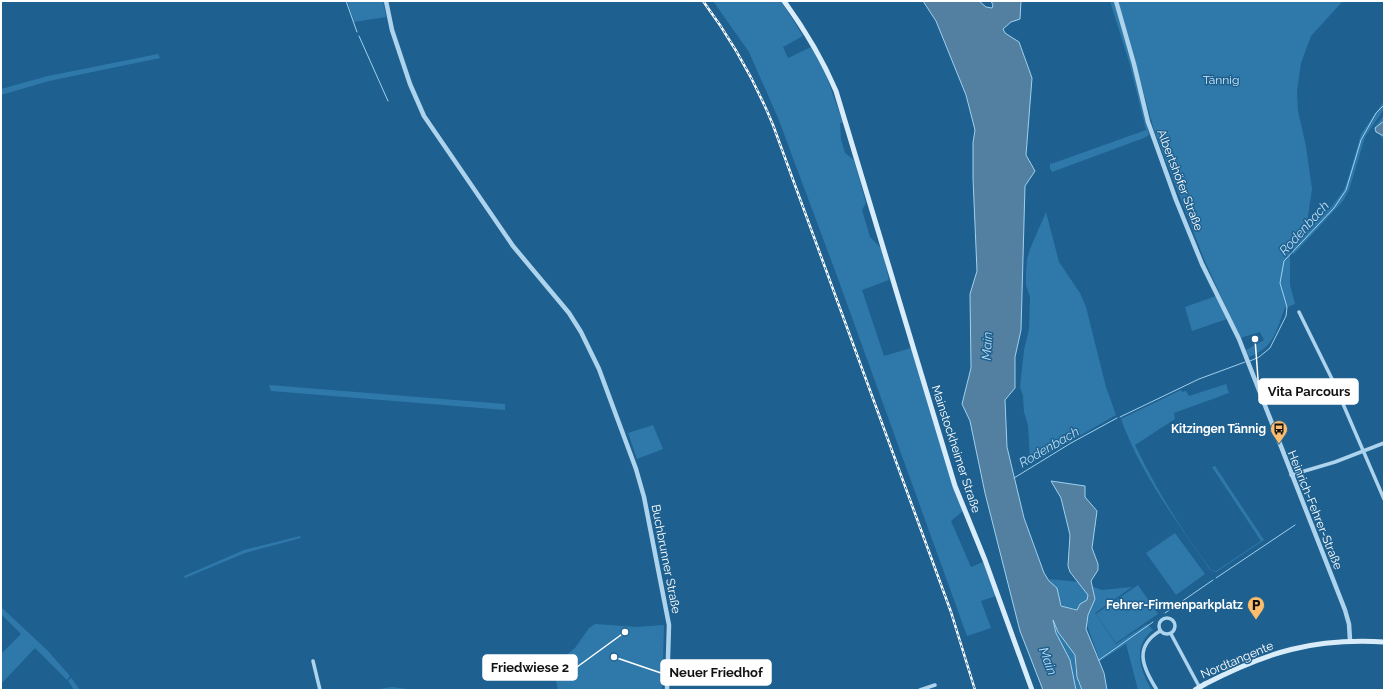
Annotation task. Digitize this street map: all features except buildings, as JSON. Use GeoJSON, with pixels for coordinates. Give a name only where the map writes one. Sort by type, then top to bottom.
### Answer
{"type":"FeatureCollection","features":[{"type":"Feature","properties":{"kind":"main road","name":"Mainstockheimer Straße"},"geometry":{"type":"LineString","coordinates":[[784,1],[810,37],[826,66],[836,92],[955,486],[985,560],[1032,690]]}},
{"type":"Feature","properties":{"kind":"main road","name":"Nordtangente"},"geometry":{"type":"LineString","coordinates":[[1195,690],[1243,666],[1274,654],[1309,645],[1350,640],[1384,642]]}},
{"type":"Feature","properties":{"kind":"street","name":"Buchbrunner Straße"},"geometry":{"type":"LineString","coordinates":[[386,1],[392,30],[410,84],[424,116],[513,246],[569,313],[581,332],[599,369],[636,469],[644,497],[669,625],[667,690]]}},
{"type":"Feature","properties":{"kind":"street","name":"Albertshöfer Straße"},"geometry":{"type":"LineString","coordinates":[[1116,1],[1154,141],[1198,254],[1249,365]]}},
{"type":"Feature","properties":{"kind":"street"},"geometry":{"type":"LineString","coordinates":[[1299,312],[1334,383],[1384,499]]}},
{"type":"Feature","properties":{"kind":"street","name":"Heinrich-Fehrer-Straße"},"geometry":{"type":"LineString","coordinates":[[1249,365],[1345,610],[1349,624],[1350,640]]}},
{"type":"Feature","properties":{"kind":"street"},"geometry":{"type":"LineString","coordinates":[[1291,475],[1335,462],[1384,442]]}},
{"type":"Feature","properties":{"kind":"street"},"geometry":{"type":"LineString","coordinates":[[1157,690],[1145,669],[1142,656],[1146,643],[1160,631],[1160,623],[1164,619],[1168,618],[1174,621],[1176,625],[1175,630],[1171,634],[1164,634],[1160,631]]}},
{"type":"Feature","properties":{"kind":"street"},"geometry":{"type":"LineString","coordinates":[[1171,634],[1202,690]]}},
{"type":"Feature","properties":{"kind":"street"},"geometry":{"type":"LineString","coordinates":[[313,661],[320,690]]}},
{"type":"Feature","properties":{"kind":"street"},"geometry":{"type":"LineString","coordinates":[[920,690],[935,685]]}},
{"type":"Feature","properties":{"kind":"green space"},"geometry":{"type":"Polygon","coordinates":[[[347,1],[383,1],[386,17],[354,22],[347,1]]]}},
{"type":"Feature","properties":{"kind":"green space"},"geometry":{"type":"Polygon","coordinates":[[[713,1],[781,1],[803,36],[783,47],[788,58],[811,47],[825,72],[843,123],[840,123],[841,139],[845,153],[854,160],[866,203],[862,210],[870,237],[882,249],[889,280],[862,290],[884,356],[911,348],[963,511],[951,521],[971,567],[983,562],[996,596],[981,601],[991,628],[967,636],[837,276],[778,118],[749,52],[713,1]]]}},
{"type":"Feature","properties":{"kind":"green space"},"geometry":{"type":"Polygon","coordinates":[[[1110,1],[1114,1],[1128,45],[1149,135],[1052,172],[1050,162],[1051,164],[1146,130],[1130,65],[1110,1]]]}},
{"type":"Feature","properties":{"kind":"green space","name":"Tännig"},"geometry":{"type":"Polygon","coordinates":[[[1118,1],[1343,1],[1311,36],[1301,63],[1297,91],[1298,111],[1306,146],[1312,189],[1306,229],[1290,243],[1290,285],[1295,304],[1285,308],[1276,332],[1269,343],[1258,353],[1249,357],[1246,350],[1264,340],[1260,332],[1240,338],[1204,259],[1154,130],[1118,1]]]}},
{"type":"Feature","properties":{"kind":"green space"},"geometry":{"type":"Polygon","coordinates":[[[158,54],[160,58],[49,81],[1,95],[1,89],[48,76],[158,54]]]}},
{"type":"Feature","properties":{"kind":"green space"},"geometry":{"type":"Polygon","coordinates":[[[1384,101],[1384,109],[1365,137],[1349,190],[1343,201],[1293,255],[1293,244],[1333,205],[1344,190],[1361,134],[1384,101]]]}},
{"type":"Feature","properties":{"kind":"green space"},"geometry":{"type":"Polygon","coordinates":[[[1384,115],[1384,140],[1374,128],[1384,115]]]}},
{"type":"Feature","properties":{"kind":"green space"},"geometry":{"type":"Polygon","coordinates":[[[1046,212],[1059,262],[1080,293],[1086,307],[1106,387],[1116,415],[1034,462],[1030,461],[1028,425],[1024,412],[1023,396],[1020,387],[1024,350],[1029,329],[1030,297],[1026,285],[1027,259],[1046,212]]]}},
{"type":"Feature","properties":{"kind":"green space"},"geometry":{"type":"Polygon","coordinates":[[[1216,296],[1227,319],[1192,331],[1185,307],[1216,296]]]}},
{"type":"Feature","properties":{"kind":"green space"},"geometry":{"type":"Polygon","coordinates":[[[1226,384],[1229,393],[1174,413],[1175,419],[1135,445],[1170,509],[1211,570],[1216,571],[1261,541],[1212,467],[1215,466],[1264,540],[1216,572],[1210,570],[1161,497],[1149,478],[1129,440],[1121,419],[1181,390],[1182,392],[1186,391],[1189,396],[1226,384]]]}},
{"type":"Feature","properties":{"kind":"green space"},"geometry":{"type":"Polygon","coordinates":[[[269,385],[505,404],[505,410],[271,391],[269,385]]]}},
{"type":"Feature","properties":{"kind":"green space"},"geometry":{"type":"Polygon","coordinates":[[[653,425],[663,449],[637,459],[628,433],[653,425]]]}},
{"type":"Feature","properties":{"kind":"green space"},"geometry":{"type":"Polygon","coordinates":[[[1175,533],[1205,574],[1176,595],[1146,553],[1175,533]]]}},
{"type":"Feature","properties":{"kind":"green space"},"geometry":{"type":"Polygon","coordinates":[[[300,536],[301,538],[245,553],[185,578],[184,576],[244,550],[300,536]]]}},
{"type":"Feature","properties":{"kind":"green space"},"geometry":{"type":"Polygon","coordinates":[[[1049,579],[1079,582],[1102,590],[1132,587],[1095,613],[1116,644],[1147,624],[1153,630],[1146,636],[1140,651],[1140,659],[1144,675],[1152,690],[1138,690],[1126,644],[1100,661],[1087,625],[1074,608],[1063,607],[1049,579]]]}},
{"type":"Feature","properties":{"kind":"green space"},"geometry":{"type":"Polygon","coordinates":[[[1138,585],[1158,614],[1116,643],[1096,614],[1138,585]]]}},
{"type":"Feature","properties":{"kind":"green space"},"geometry":{"type":"Polygon","coordinates":[[[1,607],[48,651],[70,676],[67,680],[1,614],[1,607]]]}},
{"type":"Feature","properties":{"kind":"green space"},"geometry":{"type":"Polygon","coordinates":[[[1053,619],[1058,632],[1075,655],[1075,667],[1082,690],[1076,689],[1070,660],[1056,633],[1053,619]]]}},
{"type":"Feature","properties":{"kind":"green space"},"geometry":{"type":"Polygon","coordinates":[[[595,624],[636,627],[664,625],[662,690],[558,690],[553,666],[575,648],[589,628],[595,624]]]}},
{"type":"Feature","properties":{"kind":"green space"},"geometry":{"type":"Polygon","coordinates":[[[21,634],[35,648],[1,684],[1,654],[21,634]]]}},
{"type":"Feature","properties":{"kind":"green space"},"geometry":{"type":"Polygon","coordinates":[[[71,678],[80,690],[74,690],[68,681],[71,678]]]}},
{"type":"Feature","properties":{"kind":"green space"},"geometry":{"type":"Polygon","coordinates":[[[392,687],[414,690],[373,690],[392,687]]]}},
{"type":"Feature","properties":{"kind":"water","name":"Main"},"geometry":{"type":"Polygon","coordinates":[[[923,1],[979,1],[986,7],[992,8],[993,5],[991,1],[1021,1],[1020,19],[1011,22],[1003,29],[1005,33],[1019,42],[1032,78],[1026,155],[1035,171],[1025,186],[1021,330],[1015,357],[1015,388],[1005,400],[1007,447],[1024,518],[1044,573],[1049,581],[1057,588],[1061,606],[1077,610],[1080,604],[1087,600],[1088,595],[1070,572],[1068,566],[1070,535],[1061,498],[1051,481],[1085,486],[1085,497],[1097,511],[1092,548],[1098,564],[1098,570],[1091,581],[1095,599],[1088,615],[1086,629],[1104,673],[1107,690],[1082,690],[1077,677],[1075,655],[1058,632],[1053,620],[1056,633],[1070,660],[1076,690],[1043,690],[1020,631],[985,493],[970,421],[962,404],[971,368],[970,294],[977,271],[973,178],[973,143],[975,130],[966,95],[936,21],[923,1]]]}},
{"type":"Feature","properties":{"kind":"water"},"geometry":{"type":"Polygon","coordinates":[[[1384,121],[1384,136],[1376,132],[1375,128],[1384,121]]]}},
{"type":"Feature","properties":{"kind":"waterway"},"geometry":{"type":"LineString","coordinates":[[346,1],[357,32]]}},
{"type":"Feature","properties":{"kind":"waterway"},"geometry":{"type":"LineString","coordinates":[[359,36],[388,101]]}},
{"type":"Feature","properties":{"kind":"waterway","name":"Rodenbach"},"geometry":{"type":"LineString","coordinates":[[1250,361],[1259,357],[1270,348],[1286,316],[1287,307],[1280,283],[1284,261],[1334,208],[1346,190],[1361,140],[1376,113],[1384,105]]}},
{"type":"Feature","properties":{"kind":"waterway","name":"Rodenbach"},"geometry":{"type":"LineString","coordinates":[[1120,417],[1199,379],[1245,362]]}},
{"type":"Feature","properties":{"kind":"waterway","name":"Rodenbach"},"geometry":{"type":"LineString","coordinates":[[1014,478],[1071,443],[1117,418]]}},
{"type":"Feature","properties":{"kind":"waterway"},"geometry":{"type":"LineString","coordinates":[[1216,578],[1295,525]]}},
{"type":"Feature","properties":{"kind":"waterway"},"geometry":{"type":"LineString","coordinates":[[1165,613],[1213,580]]}},
{"type":"Feature","properties":{"kind":"waterway"},"geometry":{"type":"LineString","coordinates":[[1099,660],[1153,622]]}},
{"type":"Feature","properties":{"kind":"railway"},"geometry":{"type":"LineString","coordinates":[[703,1],[724,31],[742,61],[759,93],[773,125],[951,612],[975,690]]}},
{"type":"Feature","properties":{"kind":"place","name":"Vita Parcours"},"geometry":{"type":"Point","coordinates":[1255,339]}},
{"type":"Feature","properties":{"kind":"place","name":"Kitzingen Tännig"},"geometry":{"type":"Point","coordinates":[1279,444]}},
{"type":"Feature","properties":{"kind":"place","name":"Fehrer-Firmenparkplatz"},"geometry":{"type":"Point","coordinates":[1256,620]}},
{"type":"Feature","properties":{"kind":"place","name":"Friedwiese 2"},"geometry":{"type":"Point","coordinates":[625,632]}},
{"type":"Feature","properties":{"kind":"place","name":"Neuer Friedhof"},"geometry":{"type":"Point","coordinates":[614,657]}}]}
